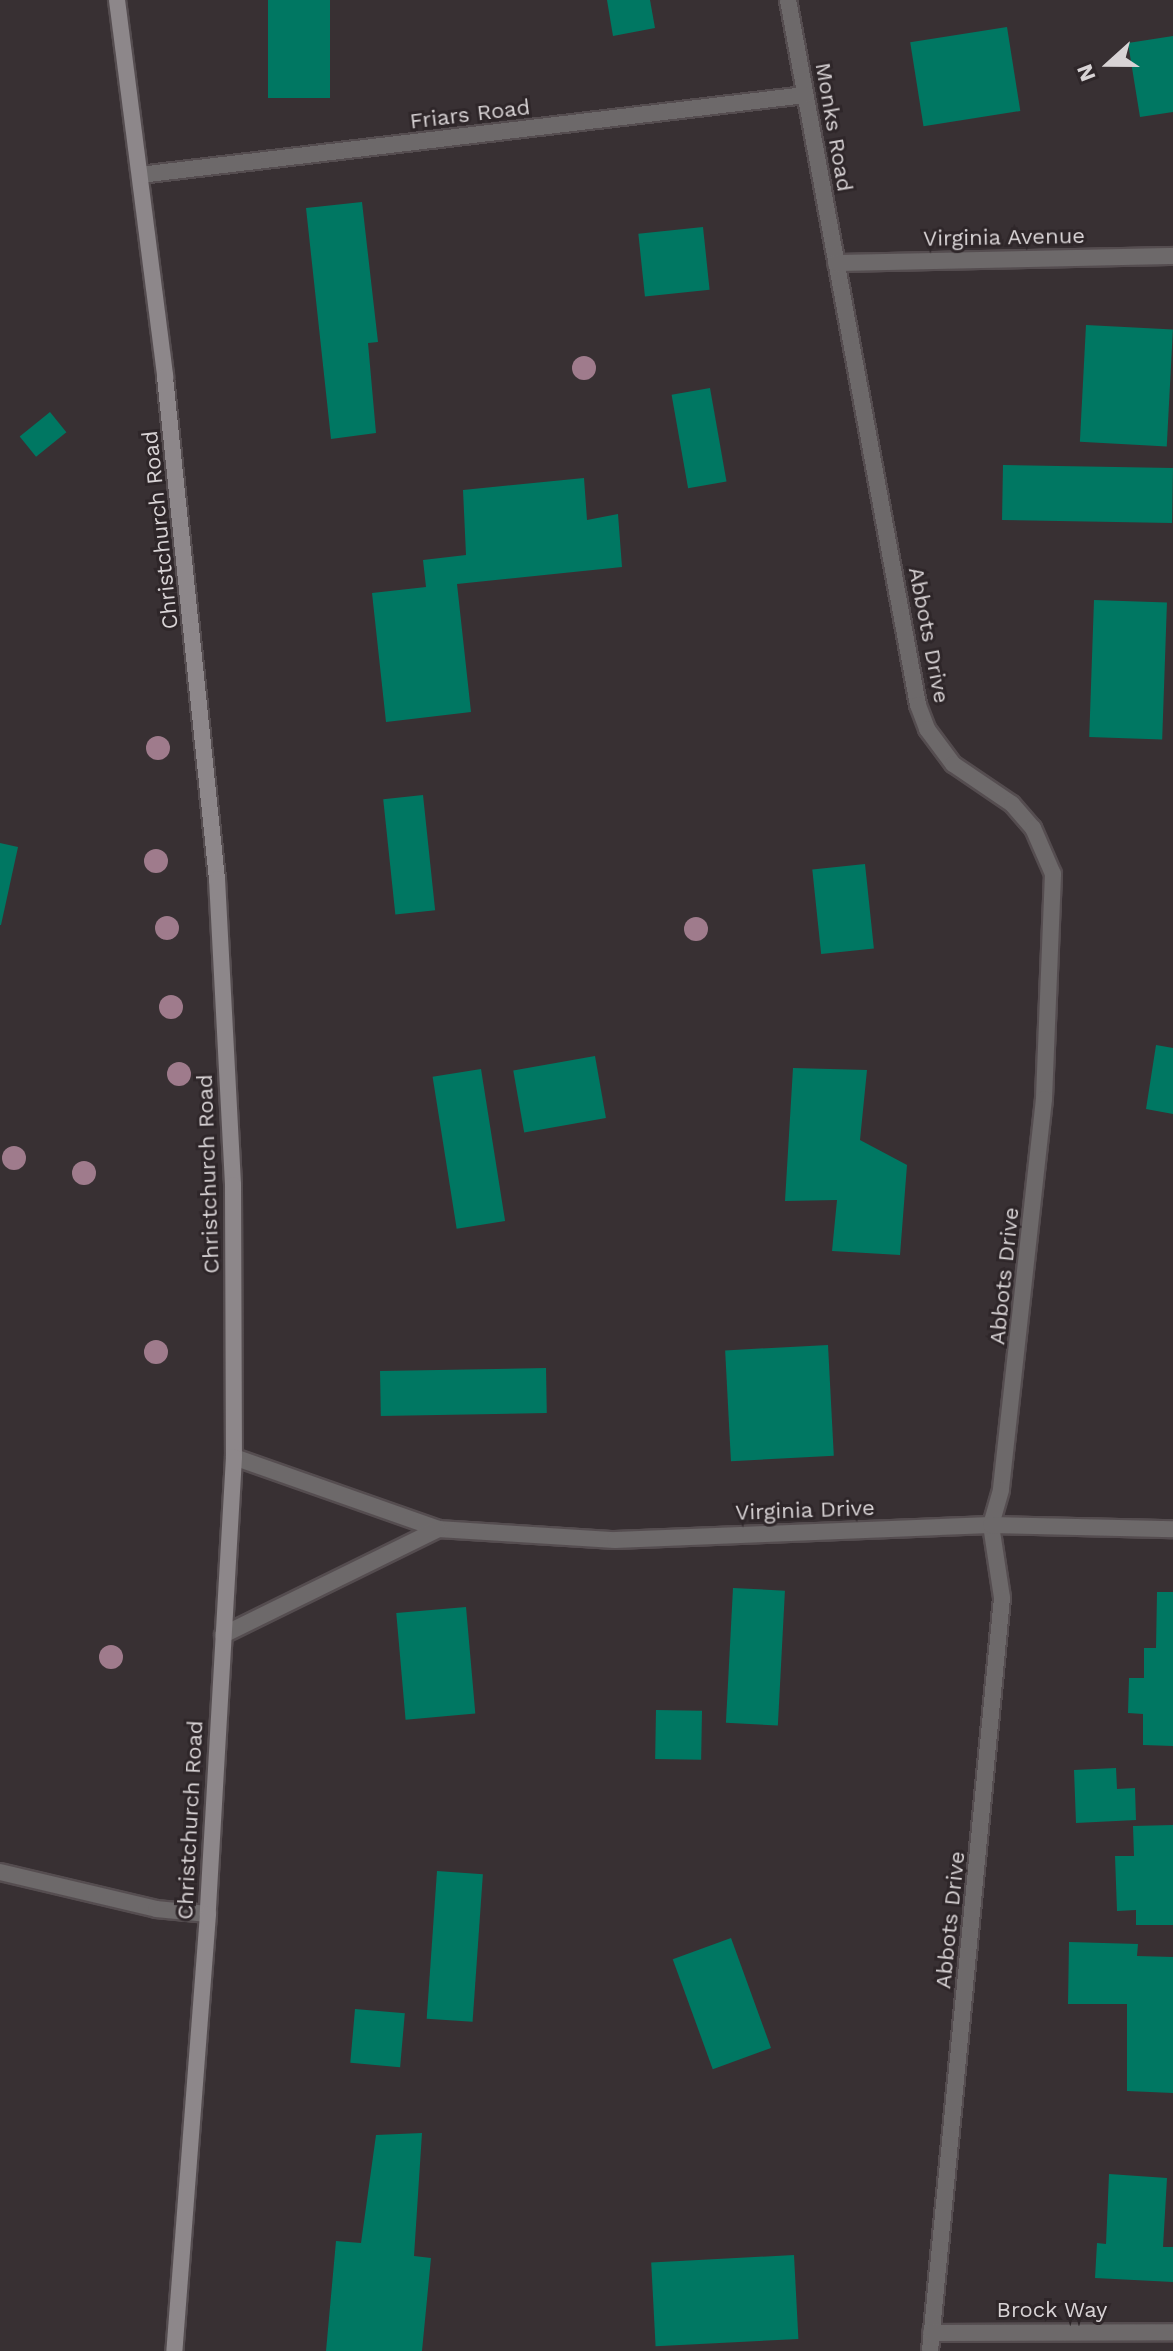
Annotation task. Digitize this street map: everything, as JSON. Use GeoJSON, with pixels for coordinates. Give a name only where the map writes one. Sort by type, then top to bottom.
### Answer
{"type":"FeatureCollection","features":[{"type":"Feature","properties":{"kind":"main road","name":"Christchurch Road"},"geometry":{"type":"LineString","coordinates":[[117,0],[188,584],[217,879],[233,1185],[234,1457],[208,1914],[174,2351]]}},
{"type":"Feature","properties":{"kind":"street","name":"Monks Road"},"geometry":{"type":"LineString","coordinates":[[788,0],[836,263]]}},
{"type":"Feature","properties":{"kind":"street","name":"Friars Road"},"geometry":{"type":"LineString","coordinates":[[140,175],[805,95]]}},
{"type":"Feature","properties":{"kind":"street","name":"Virginia Avenue"},"geometry":{"type":"LineString","coordinates":[[836,263],[1173,256]]}},
{"type":"Feature","properties":{"kind":"street","name":"Abbots Drive"},"geometry":{"type":"LineString","coordinates":[[836,263],[918,705],[927,729],[947,756],[968,775],[1012,804],[1033,828],[1053,874],[1044,1099],[1001,1490],[991,1525],[1002,1598],[930,2351]]}},
{"type":"Feature","properties":{"kind":"street","name":"Virginia Drive"},"geometry":{"type":"LineString","coordinates":[[234,1457],[438,1529],[615,1540],[991,1525],[1173,1529]]}},
{"type":"Feature","properties":{"kind":"street","name":"Virginia Drive"},"geometry":{"type":"LineString","coordinates":[[223,1635],[438,1529]]}},
{"type":"Feature","properties":{"kind":"street"},"geometry":{"type":"LineString","coordinates":[[0,1872],[156,1909],[208,1914]]}},
{"type":"Feature","properties":{"kind":"street","name":"Brock Way"},"geometry":{"type":"LineString","coordinates":[[931,2333],[1173,2332]]}},
{"type":"Feature","properties":{"kind":"building"},"geometry":{"type":"Polygon","coordinates":[[[268,0],[330,0],[330,98],[268,98],[268,0]]]}},
{"type":"Feature","properties":{"kind":"building"},"geometry":{"type":"Polygon","coordinates":[[[607,0],[650,0],[655,28],[613,36],[607,0]]]}},
{"type":"Feature","properties":{"kind":"building"},"geometry":{"type":"Polygon","coordinates":[[[1007,27],[1020,111],[924,126],[910,42],[1007,27]]]}},
{"type":"Feature","properties":{"kind":"building"},"geometry":{"type":"Polygon","coordinates":[[[1173,36],[1173,112],[1140,117],[1128,43],[1173,36]]]}},
{"type":"Feature","properties":{"kind":"building"},"geometry":{"type":"Polygon","coordinates":[[[362,202],[378,342],[368,343],[376,433],[331,439],[306,208],[362,202]]]}},
{"type":"Feature","properties":{"kind":"building"},"geometry":{"type":"Polygon","coordinates":[[[703,227],[710,290],[645,296],[638,234],[703,227]]]}},
{"type":"Feature","properties":{"kind":"building"},"geometry":{"type":"Polygon","coordinates":[[[1086,325],[1173,330],[1167,446],[1080,442],[1086,325]]]}},
{"type":"Feature","properties":{"kind":"building"},"geometry":{"type":"Polygon","coordinates":[[[710,388],[726,482],[688,488],[672,395],[710,388]]]}},
{"type":"Feature","properties":{"kind":"building"},"geometry":{"type":"Polygon","coordinates":[[[50,412],[66,432],[36,457],[20,437],[50,412]]]}},
{"type":"Feature","properties":{"kind":"building"},"geometry":{"type":"Polygon","coordinates":[[[1003,465],[1173,468],[1172,523],[1002,520],[1003,465]]]}},
{"type":"Feature","properties":{"kind":"building"},"geometry":{"type":"Polygon","coordinates":[[[584,478],[587,520],[618,514],[622,567],[457,584],[471,712],[386,722],[372,593],[426,587],[423,560],[466,555],[463,490],[584,478]]]}},
{"type":"Feature","properties":{"kind":"building"},"geometry":{"type":"Polygon","coordinates":[[[1094,600],[1167,603],[1162,739],[1089,737],[1094,600]]]}},
{"type":"Feature","properties":{"kind":"building"},"geometry":{"type":"Polygon","coordinates":[[[423,795],[435,910],[395,915],[383,799],[423,795]]]}},
{"type":"Feature","properties":{"kind":"building"},"geometry":{"type":"Polygon","coordinates":[[[0,843],[18,847],[1,925],[0,925],[0,843]]]}},
{"type":"Feature","properties":{"kind":"building"},"geometry":{"type":"Polygon","coordinates":[[[865,864],[874,949],[821,954],[812,870],[865,864]]]}},
{"type":"Feature","properties":{"kind":"building"},"geometry":{"type":"Polygon","coordinates":[[[1156,1045],[1173,1048],[1173,1114],[1146,1109],[1156,1045]]]}},
{"type":"Feature","properties":{"kind":"building"},"geometry":{"type":"Polygon","coordinates":[[[595,1056],[606,1118],[524,1132],[513,1070],[595,1056]]]}},
{"type":"Feature","properties":{"kind":"building"},"geometry":{"type":"Polygon","coordinates":[[[793,1068],[867,1070],[860,1140],[907,1165],[900,1255],[832,1251],[837,1200],[785,1201],[793,1068]]]}},
{"type":"Feature","properties":{"kind":"building"},"geometry":{"type":"Polygon","coordinates":[[[481,1069],[505,1221],[457,1229],[433,1077],[481,1069]]]}},
{"type":"Feature","properties":{"kind":"building"},"geometry":{"type":"Polygon","coordinates":[[[828,1345],[834,1456],[731,1461],[725,1350],[828,1345]]]}},
{"type":"Feature","properties":{"kind":"building"},"geometry":{"type":"Polygon","coordinates":[[[546,1368],[547,1413],[381,1416],[380,1371],[546,1368]]]}},
{"type":"Feature","properties":{"kind":"building"},"geometry":{"type":"Polygon","coordinates":[[[733,1588],[785,1591],[778,1726],[726,1723],[733,1588]]]}},
{"type":"Feature","properties":{"kind":"building"},"geometry":{"type":"Polygon","coordinates":[[[1157,1592],[1173,1592],[1173,1746],[1143,1745],[1143,1714],[1128,1713],[1129,1678],[1144,1678],[1144,1648],[1156,1648],[1157,1592]]]}},
{"type":"Feature","properties":{"kind":"building"},"geometry":{"type":"Polygon","coordinates":[[[466,1607],[475,1714],[406,1720],[396,1613],[466,1607]]]}},
{"type":"Feature","properties":{"kind":"building"},"geometry":{"type":"Polygon","coordinates":[[[656,1710],[702,1711],[701,1760],[655,1759],[656,1710]]]}},
{"type":"Feature","properties":{"kind":"building"},"geometry":{"type":"Polygon","coordinates":[[[1116,1768],[1117,1789],[1135,1788],[1136,1820],[1076,1823],[1074,1770],[1116,1768]]]}},
{"type":"Feature","properties":{"kind":"building"},"geometry":{"type":"Polygon","coordinates":[[[1173,1825],[1173,1925],[1136,1925],[1136,1910],[1117,1911],[1115,1856],[1134,1856],[1133,1826],[1173,1825]]]}},
{"type":"Feature","properties":{"kind":"building"},"geometry":{"type":"Polygon","coordinates":[[[437,1871],[483,1874],[473,2022],[427,2019],[437,1871]]]}},
{"type":"Feature","properties":{"kind":"building"},"geometry":{"type":"Polygon","coordinates":[[[731,1938],[771,2048],[713,2069],[673,1959],[731,1938]]]}},
{"type":"Feature","properties":{"kind":"building"},"geometry":{"type":"Polygon","coordinates":[[[1069,1942],[1138,1944],[1137,1956],[1173,1957],[1173,2093],[1127,2091],[1127,2004],[1068,2004],[1069,1942]]]}},
{"type":"Feature","properties":{"kind":"building"},"geometry":{"type":"Polygon","coordinates":[[[355,2009],[405,2013],[400,2067],[350,2063],[355,2009]]]}},
{"type":"Feature","properties":{"kind":"building"},"geometry":{"type":"Polygon","coordinates":[[[422,2133],[414,2256],[431,2258],[422,2351],[326,2351],[336,2241],[361,2243],[376,2135],[422,2133]]]}},
{"type":"Feature","properties":{"kind":"building"},"geometry":{"type":"Polygon","coordinates":[[[1109,2174],[1167,2178],[1163,2247],[1173,2247],[1173,2282],[1095,2278],[1097,2243],[1106,2244],[1109,2174]]]}},
{"type":"Feature","properties":{"kind":"building"},"geometry":{"type":"Polygon","coordinates":[[[794,2255],[798,2339],[656,2346],[651,2262],[794,2255]]]}}]}
